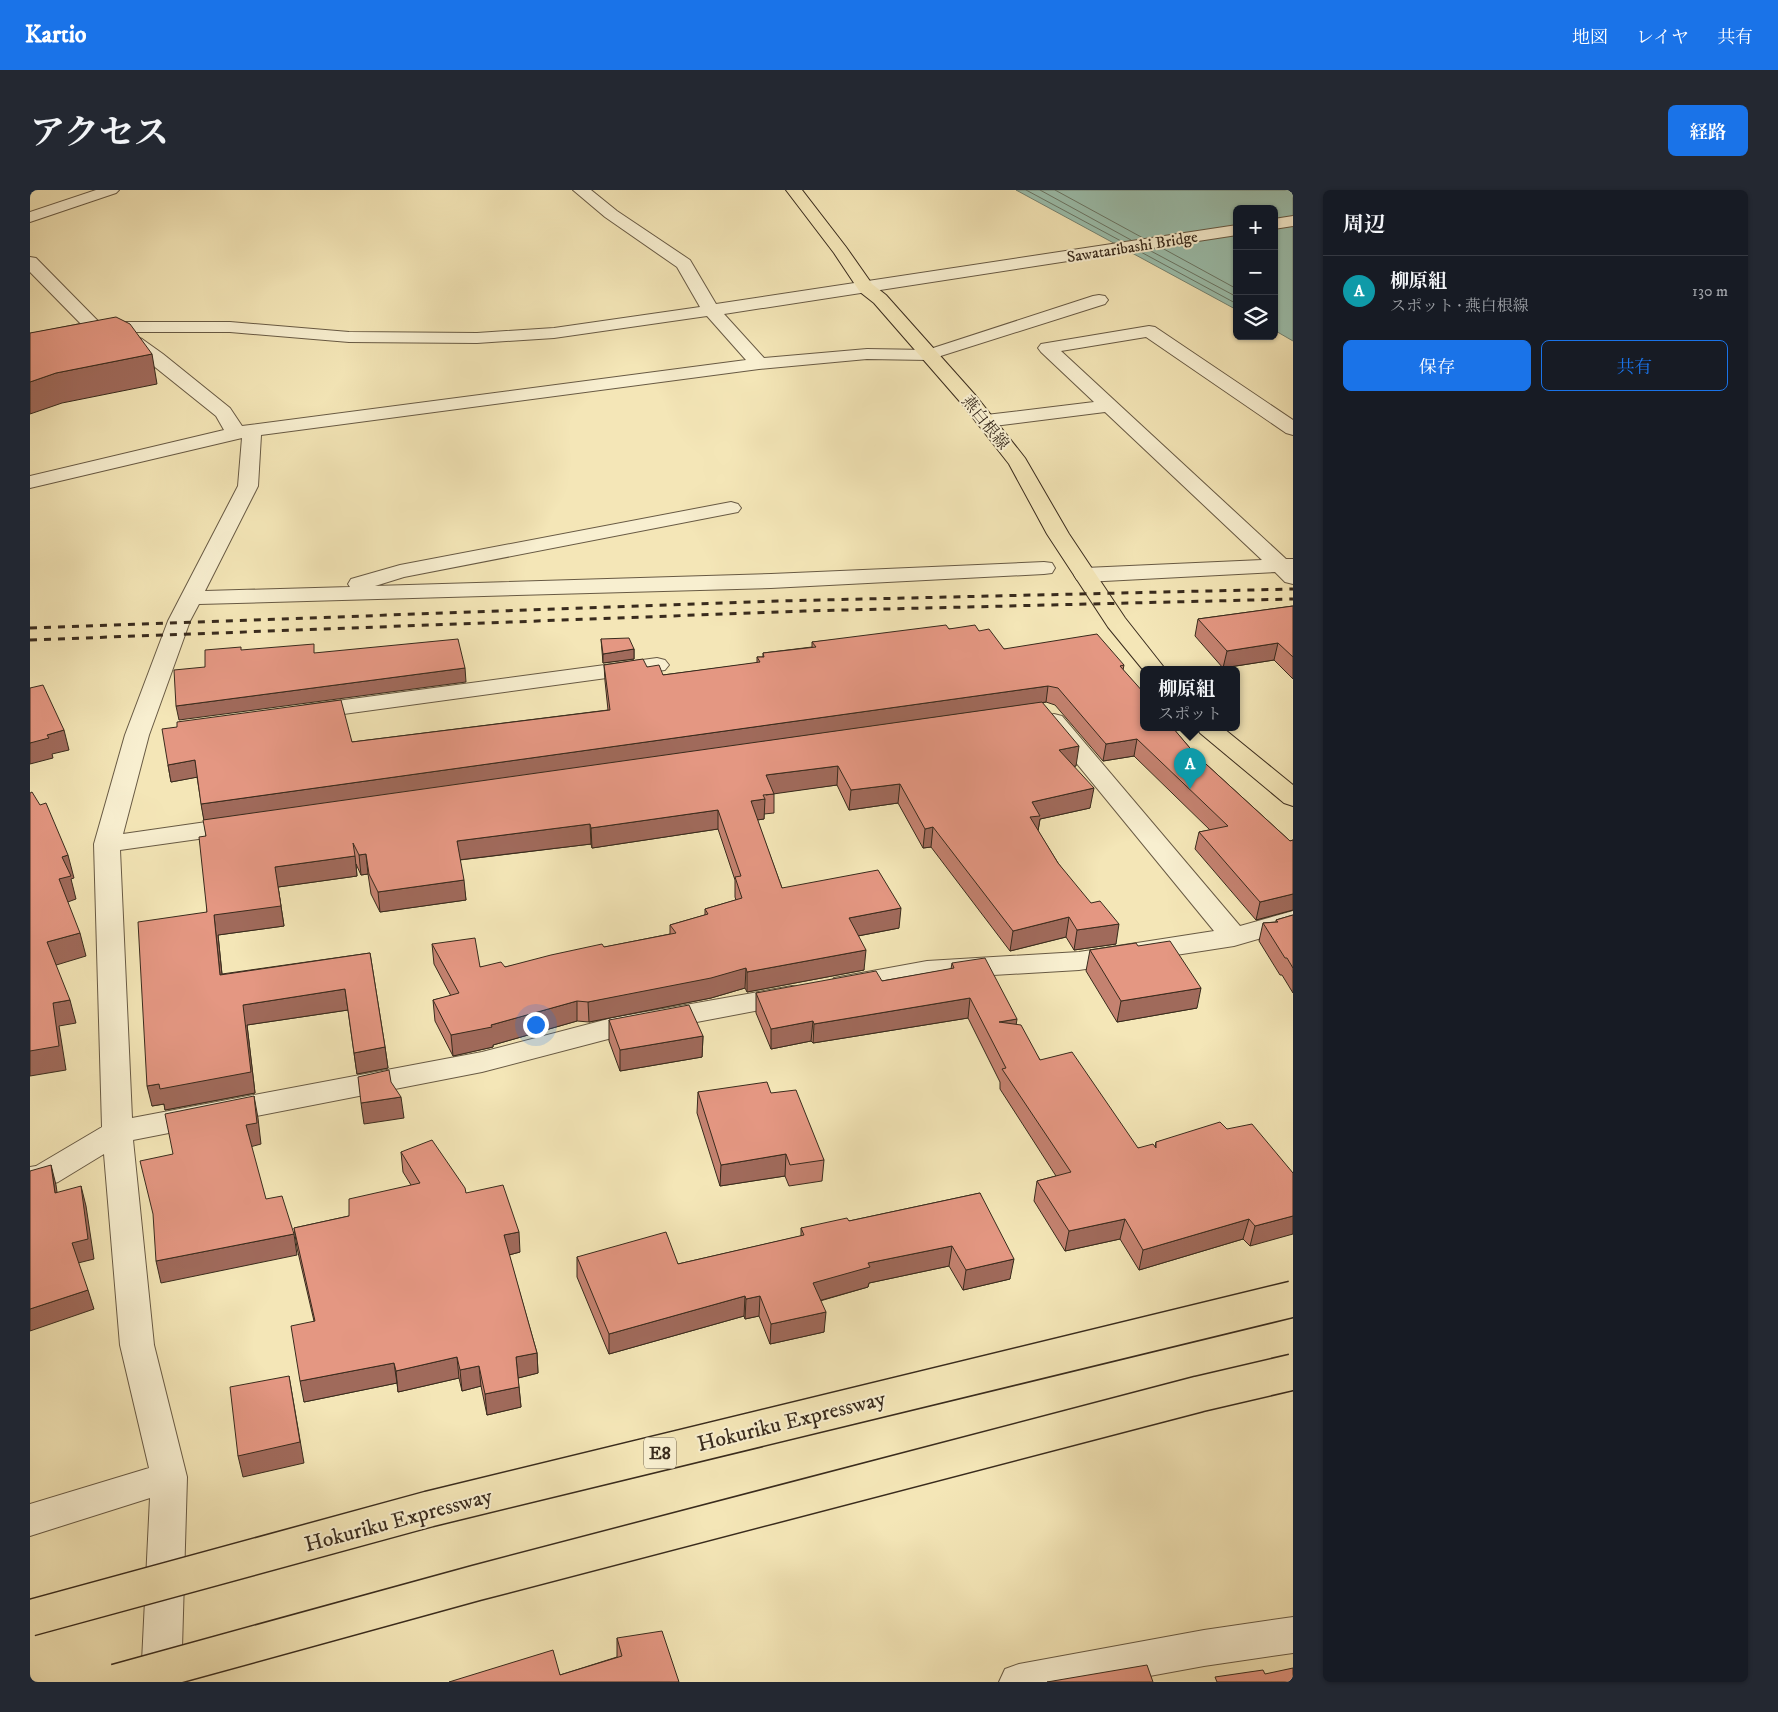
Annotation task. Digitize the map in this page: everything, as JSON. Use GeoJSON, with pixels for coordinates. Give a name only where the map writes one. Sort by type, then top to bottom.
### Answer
{"type":"FeatureCollection","features":[{"type":"Feature","properties":{"kind":"main road","name":"燕白根線"},"geometry":{"type":"LineString","coordinates":[[794,190],[873,294],[986,421],[1018,462],[1058,534],[1116,622],[1152,666]]}},
{"type":"Feature","properties":{"kind":"main road"},"geometry":{"type":"LineString","coordinates":[[1212,731],[1293,798]]}},
{"type":"Feature","properties":{"kind":"main road","name":"Hokuriku Expressway"},"geometry":{"type":"LineString","coordinates":[[30,1618],[429,1509],[1293,1299]]}},
{"type":"Feature","properties":{"kind":"main road"},"geometry":{"type":"LineString","coordinates":[[116,1682],[486,1580],[1199,1394],[1293,1372]]}},
{"type":"Feature","properties":{"kind":"street"},"geometry":{"type":"LineString","coordinates":[[30,217],[111,190]]}},
{"type":"Feature","properties":{"kind":"street"},"geometry":{"type":"LineString","coordinates":[[581,190],[611,214],[684,264],[711,310],[759,364]]}},
{"type":"Feature","properties":{"kind":"street"},"geometry":{"type":"LineString","coordinates":[[1278,223],[1293,221]]}},
{"type":"Feature","properties":{"kind":"street","name":"Sawataribashi Bridge"},"geometry":{"type":"LineString","coordinates":[[30,339],[94,327],[230,327],[349,337],[476,338],[554,332],[711,310],[873,294],[1029,271],[1233,231]]}},
{"type":"Feature","properties":{"kind":"street"},"geometry":{"type":"LineString","coordinates":[[30,262],[94,327],[136,343],[223,412],[244,432],[248,486],[179,621],[147,734],[106,844],[116,1132],[137,1345],[169,1477],[161,1682]]}},
{"type":"Feature","properties":{"kind":"street"},"geometry":{"type":"LineString","coordinates":[[30,482],[244,432],[759,364],[867,354],[928,355],[1098,300]]}},
{"type":"Feature","properties":{"kind":"street"},"geometry":{"type":"LineString","coordinates":[[1289,569],[1047,348],[1149,331],[1293,429]]}},
{"type":"Feature","properties":{"kind":"street"},"geometry":{"type":"LineString","coordinates":[[986,421],[1109,406]]}},
{"type":"Feature","properties":{"kind":"street"},"geometry":{"type":"LineString","coordinates":[[324,594],[400,571],[731,508]]}},
{"type":"Feature","properties":{"kind":"street"},"geometry":{"type":"LineString","coordinates":[[190,598],[772,581],[1044,568]]}},
{"type":"Feature","properties":{"kind":"street"},"geometry":{"type":"LineString","coordinates":[[1085,574],[1289,569]]}},
{"type":"Feature","properties":{"kind":"street"},"geometry":{"type":"LineString","coordinates":[[284,715],[657,665]]}},
{"type":"Feature","properties":{"kind":"street"},"geometry":{"type":"LineString","coordinates":[[1036,713],[1046,711],[1234,937]]}},
{"type":"Feature","properties":{"kind":"street"},"geometry":{"type":"LineString","coordinates":[[106,844],[265,822]]}},
{"type":"Feature","properties":{"kind":"street"},"geometry":{"type":"LineString","coordinates":[[30,1179],[47,1174],[116,1132],[482,1062],[612,1028],[927,970],[1079,961],[1234,937],[1293,920]]}},
{"type":"Feature","properties":{"kind":"street"},"geometry":{"type":"LineString","coordinates":[[30,1520],[169,1477]]}},
{"type":"Feature","properties":{"kind":"street"},"geometry":{"type":"LineString","coordinates":[[1019,1682],[1204,1648],[1293,1635]]}},
{"type":"Feature","properties":{"kind":"water"},"geometry":{"type":"Polygon","coordinates":[[[1016,190],[1293,190],[1293,341],[1278,332],[1278,205],[1233,205],[1233,308],[1016,190]]]}},
{"type":"Feature","properties":{"kind":"building"},"geometry":{"type":"Polygon","coordinates":[[[116,317],[130,324],[152,354],[56,373],[30,382],[30,333],[116,317]]]}},
{"type":"Feature","properties":{"kind":"building"},"geometry":{"type":"Polygon","coordinates":[[[1293,606],[1293,657],[1278,643],[1227,651],[1198,619],[1293,606]]]}},
{"type":"Feature","properties":{"kind":"building"},"geometry":{"type":"Polygon","coordinates":[[[946,625],[949,629],[975,625],[979,631],[989,629],[1004,649],[1097,634],[1124,665],[1120,666],[1140,688],[1140,731],[1176,731],[1195,754],[1290,841],[1293,840],[1293,894],[1260,902],[1199,832],[1228,826],[1137,739],[1106,744],[1058,688],[1048,686],[201,804],[195,760],[168,765],[162,729],[177,727],[177,722],[341,700],[352,742],[610,710],[604,665],[643,659],[647,667],[659,665],[663,675],[760,662],[757,657],[764,657],[763,653],[816,647],[812,642],[946,625]]]}},
{"type":"Feature","properties":{"kind":"building"},"geometry":{"type":"Polygon","coordinates":[[[629,638],[634,649],[603,654],[601,639],[629,638]]]}},
{"type":"Feature","properties":{"kind":"building"},"geometry":{"type":"Polygon","coordinates":[[[458,639],[465,668],[176,706],[174,670],[205,667],[205,650],[241,647],[241,650],[314,644],[314,653],[458,639]]]}},
{"type":"Feature","properties":{"kind":"building"},"geometry":{"type":"Polygon","coordinates":[[[43,685],[64,730],[47,735],[49,738],[30,743],[30,688],[43,685]]]}},
{"type":"Feature","properties":{"kind":"building"},"geometry":{"type":"Polygon","coordinates":[[[1042,702],[1079,746],[1059,750],[1094,788],[1032,802],[1040,816],[1030,817],[1058,863],[1091,903],[1100,901],[1119,924],[1077,930],[1069,917],[1013,931],[933,827],[925,829],[900,784],[851,790],[838,766],[766,775],[774,794],[763,795],[765,799],[751,801],[782,888],[878,870],[901,908],[849,918],[866,950],[747,972],[746,968],[711,978],[588,1002],[577,1001],[491,1025],[492,1027],[451,1035],[433,1000],[459,993],[432,944],[475,938],[480,967],[501,962],[505,967],[602,944],[604,947],[676,933],[670,925],[708,914],[705,909],[742,898],[735,877],[741,876],[718,810],[591,828],[590,824],[457,841],[464,880],[378,892],[369,874],[366,854],[359,855],[353,843],[355,856],[275,867],[281,906],[214,915],[220,975],[370,953],[385,1047],[354,1053],[345,989],[243,1005],[251,1072],[160,1089],[159,1084],[147,1086],[138,922],[207,912],[199,837],[206,836],[203,820],[1042,702]]]}},
{"type":"Feature","properties":{"kind":"building"},"geometry":{"type":"Polygon","coordinates":[[[32,792],[40,805],[46,803],[68,855],[62,857],[71,876],[59,879],[80,933],[47,942],[70,1000],[53,1003],[59,1046],[30,1051],[30,793],[32,792]]]}},
{"type":"Feature","properties":{"kind":"building"},"geometry":{"type":"Polygon","coordinates":[[[1293,915],[1293,968],[1263,923],[1278,922],[1276,920],[1293,915]]]}},
{"type":"Feature","properties":{"kind":"building"},"geometry":{"type":"Polygon","coordinates":[[[1170,941],[1201,988],[1121,1001],[1090,950],[1136,943],[1138,946],[1170,941]]]}},
{"type":"Feature","properties":{"kind":"building"},"geometry":{"type":"Polygon","coordinates":[[[985,958],[1017,1019],[999,1022],[1021,1025],[1040,1060],[1072,1052],[1138,1148],[1153,1144],[1156,1148],[1156,1142],[1220,1122],[1227,1129],[1252,1124],[1293,1173],[1293,1216],[1255,1226],[1249,1219],[1143,1250],[1125,1219],[1069,1231],[1037,1181],[1071,1172],[1002,1069],[1006,1068],[970,998],[814,1024],[813,1021],[771,1029],[756,993],[876,971],[882,981],[954,968],[952,963],[985,958]]]}},
{"type":"Feature","properties":{"kind":"building"},"geometry":{"type":"Polygon","coordinates":[[[689,1005],[703,1036],[620,1050],[609,1020],[689,1005]]]}},
{"type":"Feature","properties":{"kind":"building"},"geometry":{"type":"Polygon","coordinates":[[[389,1070],[391,1082],[401,1097],[361,1103],[358,1077],[389,1070]]]}},
{"type":"Feature","properties":{"kind":"building"},"geometry":{"type":"Polygon","coordinates":[[[767,1082],[771,1093],[796,1090],[824,1160],[790,1165],[786,1154],[721,1165],[698,1092],[767,1082]]]}},
{"type":"Feature","properties":{"kind":"building"},"geometry":{"type":"Polygon","coordinates":[[[254,1096],[257,1123],[246,1125],[266,1199],[282,1196],[294,1234],[156,1261],[153,1214],[140,1161],[173,1154],[165,1114],[254,1096]]]}},
{"type":"Feature","properties":{"kind":"building"},"geometry":{"type":"Polygon","coordinates":[[[432,1140],[465,1188],[466,1193],[503,1185],[519,1232],[504,1235],[537,1353],[516,1357],[519,1387],[485,1394],[479,1366],[460,1370],[457,1357],[396,1371],[394,1363],[300,1381],[291,1326],[315,1321],[294,1228],[349,1216],[349,1199],[420,1183],[401,1152],[432,1140]]]}},
{"type":"Feature","properties":{"kind":"building"},"geometry":{"type":"Polygon","coordinates":[[[51,1165],[55,1193],[81,1186],[88,1239],[72,1243],[88,1290],[30,1309],[30,1171],[51,1165]]]}},
{"type":"Feature","properties":{"kind":"building"},"geometry":{"type":"Polygon","coordinates":[[[980,1193],[1014,1259],[966,1270],[952,1246],[868,1263],[870,1267],[813,1283],[826,1312],[771,1324],[760,1296],[746,1299],[745,1296],[609,1334],[577,1257],[666,1232],[678,1264],[804,1235],[801,1228],[847,1218],[849,1221],[980,1193]]]}},
{"type":"Feature","properties":{"kind":"building"},"geometry":{"type":"Polygon","coordinates":[[[289,1376],[300,1442],[238,1456],[230,1387],[289,1376]]]}},
{"type":"Feature","properties":{"kind":"building"},"geometry":{"type":"Polygon","coordinates":[[[662,1631],[679,1682],[449,1682],[553,1650],[560,1675],[622,1656],[617,1638],[662,1631]]]}},
{"type":"Feature","properties":{"kind":"building"},"geometry":{"type":"Polygon","coordinates":[[[1147,1665],[1153,1682],[1047,1682],[1147,1665]]]}},
{"type":"Feature","properties":{"kind":"building"},"geometry":{"type":"Polygon","coordinates":[[[1293,1668],[1293,1682],[1217,1682],[1215,1677],[1263,1670],[1265,1674],[1293,1668]]]}},
{"type":"Feature","properties":{"kind":"railway"},"geometry":{"type":"LineString","coordinates":[[30,628],[778,601],[1293,589]]}},
{"type":"Feature","properties":{"kind":"railway"},"geometry":{"type":"LineString","coordinates":[[30,640],[804,611],[1293,599]]}},
{"type":"Feature","properties":{"kind":"place","name":"柳原組"},"geometry":{"type":"Point","coordinates":[1190,789]}}]}
